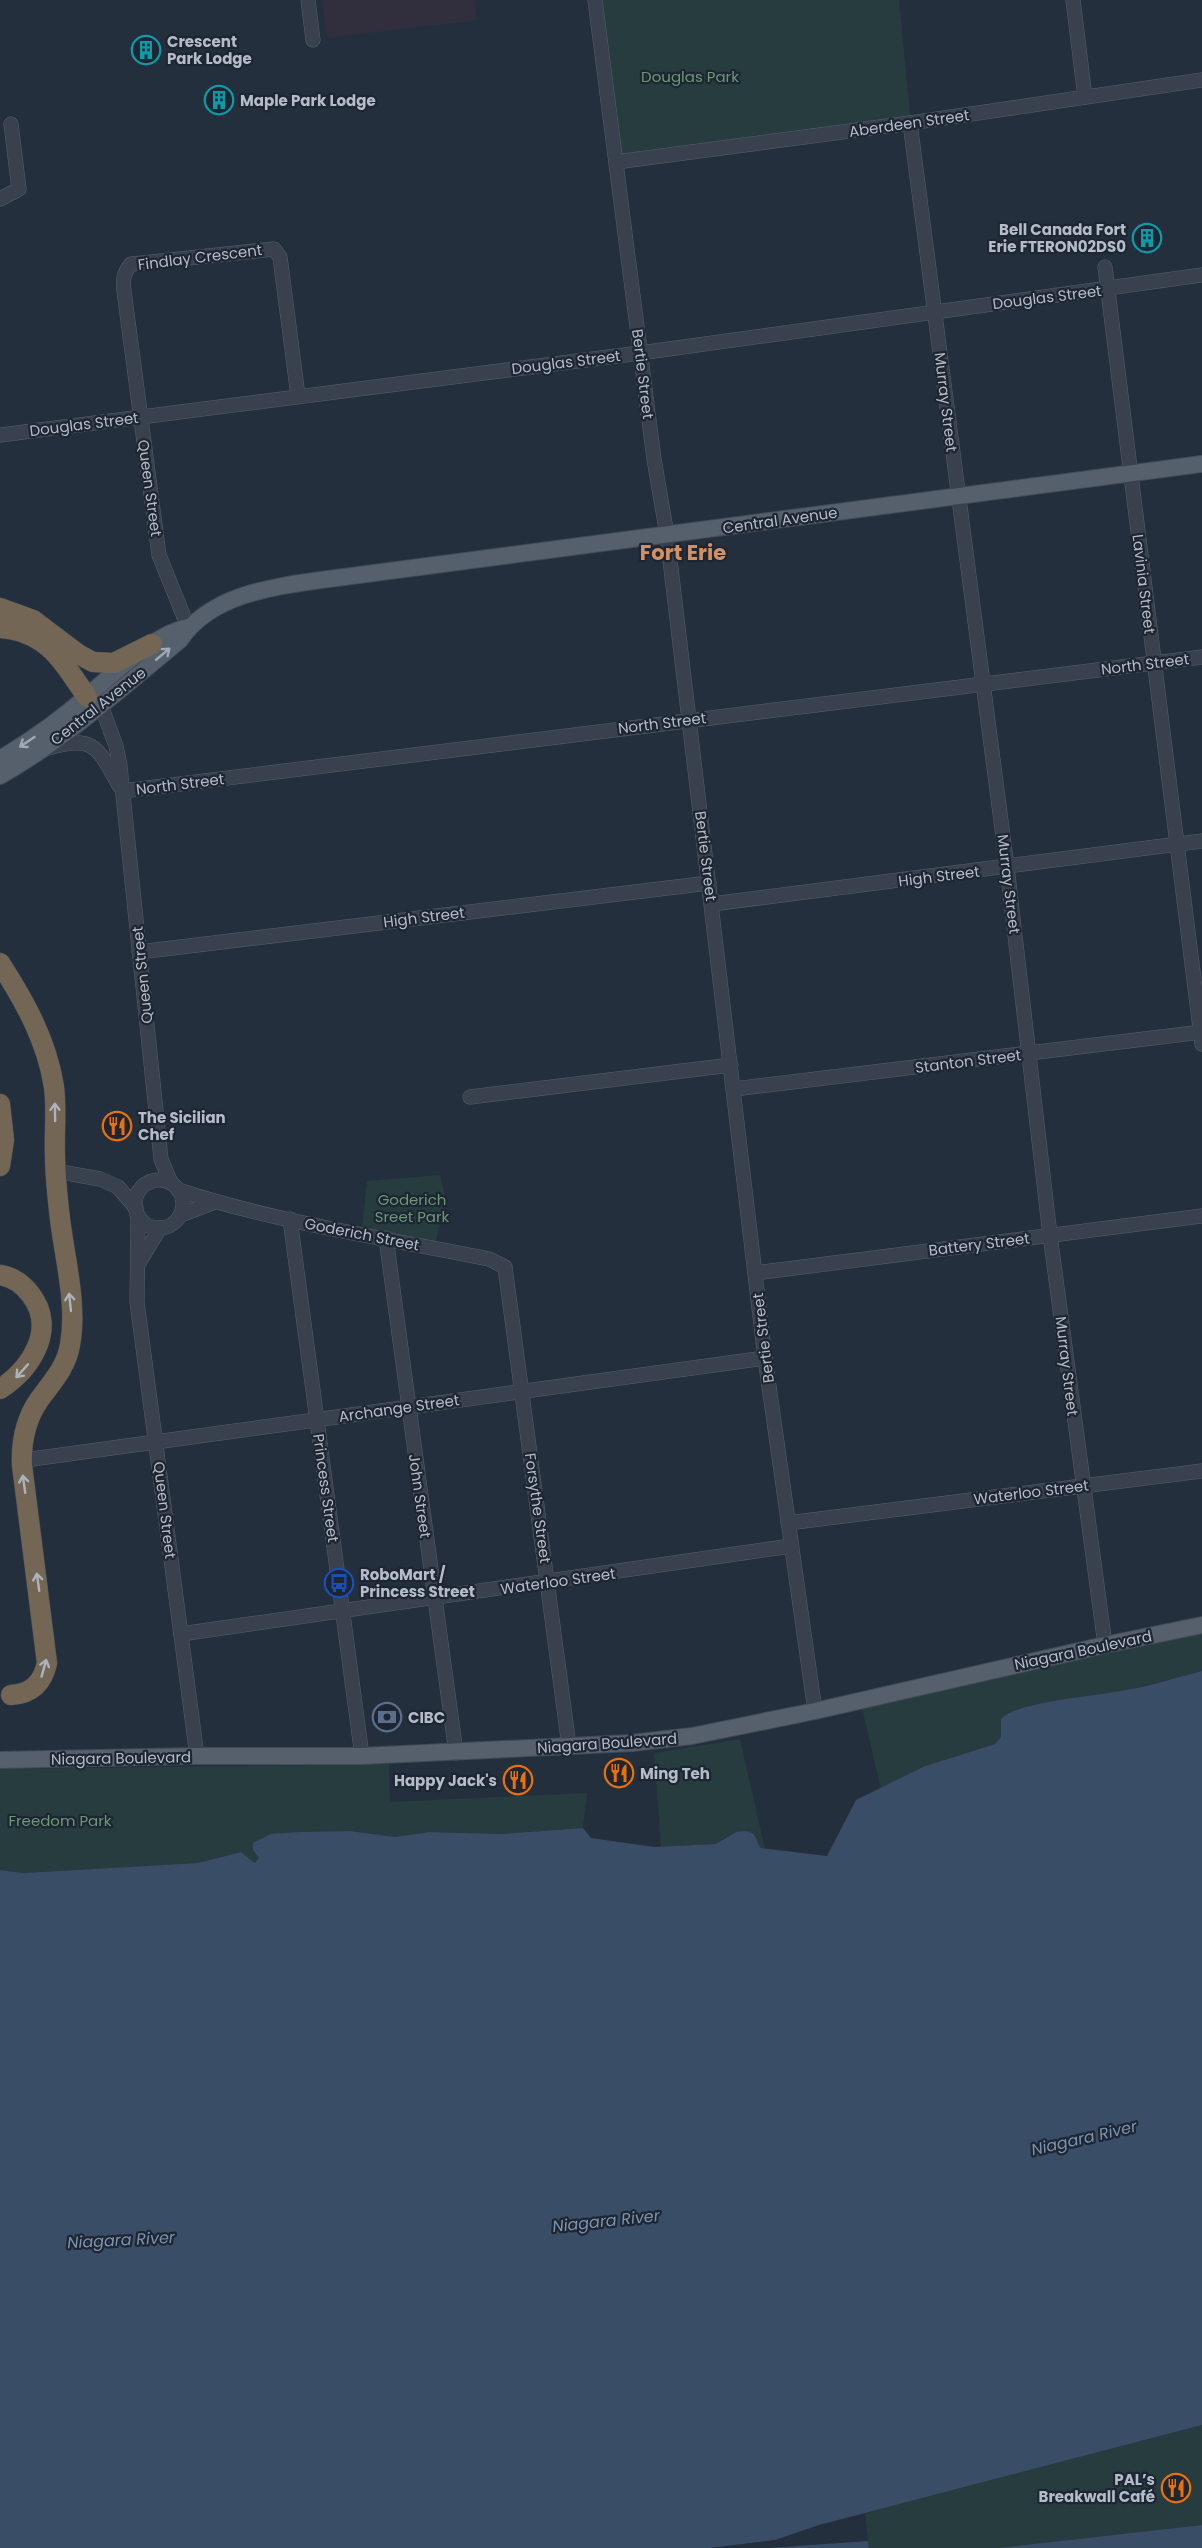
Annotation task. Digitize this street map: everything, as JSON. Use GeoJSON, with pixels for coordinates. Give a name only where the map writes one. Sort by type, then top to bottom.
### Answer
{"type":"FeatureCollection","features":[{"type":"Feature","properties":{"kind":"highway"},"geometry":{"type":"LineString","coordinates":[[0,608],[33,620],[85,658],[100,663],[114,663],[152,644]]}},
{"type":"Feature","properties":{"kind":"highway"},"geometry":{"type":"LineString","coordinates":[[0,628],[21,631],[40,640],[65,664],[94,700]]}},
{"type":"Feature","properties":{"kind":"highway"},"geometry":{"type":"LineString","coordinates":[[57,637],[78,662],[94,700]]}},
{"type":"Feature","properties":{"kind":"highway"},"geometry":{"type":"LineString","coordinates":[[0,963],[28,1008],[48,1060],[55,1096],[56,1171],[71,1307],[71,1336],[61,1370],[39,1400],[27,1424],[21,1455],[47,1663],[43,1677],[35,1687],[24,1693],[11,1695]]}},
{"type":"Feature","properties":{"kind":"highway"},"geometry":{"type":"LineString","coordinates":[[0,1104],[4,1140],[0,1166]]}},
{"type":"Feature","properties":{"kind":"highway"},"geometry":{"type":"LineString","coordinates":[[0,1275],[26,1288],[39,1309],[41,1321],[41,1333],[34,1356],[18,1376],[0,1389]]}},
{"type":"Feature","properties":{"kind":"main road","name":"Central Avenue"},"geometry":{"type":"LineString","coordinates":[[0,759],[94,700],[180,640],[188,627],[220,605],[247,594],[280,586],[1202,464]]}},
{"type":"Feature","properties":{"kind":"main road","name":"Central Avenue"},"geometry":{"type":"LineString","coordinates":[[0,776],[41,750],[152,644],[172,630],[188,627]]}},
{"type":"Feature","properties":{"kind":"main road","name":"Niagara Boulevard"},"geometry":{"type":"LineString","coordinates":[[0,1760],[456,1753],[692,1736],[1202,1625]]}},
{"type":"Feature","properties":{"kind":"street"},"geometry":{"type":"LineString","coordinates":[[308,0],[312,40]]}},
{"type":"Feature","properties":{"kind":"street","name":"Bertie Street"},"geometry":{"type":"LineString","coordinates":[[595,0],[654,459],[667,536],[765,1358],[815,1711]]}},
{"type":"Feature","properties":{"kind":"street"},"geometry":{"type":"LineString","coordinates":[[1072,0],[1085,97]]}},
{"type":"Feature","properties":{"kind":"street","name":"Aberdeen Street"},"geometry":{"type":"LineString","coordinates":[[616,162],[910,123],[1202,80]]}},
{"type":"Feature","properties":{"kind":"street","name":"Murray Street"},"geometry":{"type":"LineString","coordinates":[[910,123],[1007,867],[1050,1235],[1105,1645]]}},
{"type":"Feature","properties":{"kind":"street"},"geometry":{"type":"LineString","coordinates":[[0,198],[19,189],[11,124]]}},
{"type":"Feature","properties":{"kind":"street","name":"Findlay Crescent"},"geometry":{"type":"LineString","coordinates":[[141,416],[123,277],[131,264],[142,262],[274,249],[280,257],[298,396]]}},
{"type":"Feature","properties":{"kind":"street","name":"Lavinia Street"},"geometry":{"type":"LineString","coordinates":[[1105,267],[1129,473],[1202,1036]]}},
{"type":"Feature","properties":{"kind":"street","name":"Douglas Street"},"geometry":{"type":"LineString","coordinates":[[0,435],[640,353],[1202,275]]}},
{"type":"Feature","properties":{"kind":"street","name":"Queen Street"},"geometry":{"type":"LineString","coordinates":[[141,416],[159,555],[188,627]]}},
{"type":"Feature","properties":{"kind":"street","name":"North Street"},"geometry":{"type":"LineString","coordinates":[[123,791],[1202,657]]}},
{"type":"Feature","properties":{"kind":"street","name":"Queen Street"},"geometry":{"type":"LineString","coordinates":[[94,700],[123,791],[161,1159],[175,1186]]}},
{"type":"Feature","properties":{"kind":"street"},"geometry":{"type":"LineString","coordinates":[[41,750],[74,742],[92,746],[100,754],[123,791]]}},
{"type":"Feature","properties":{"kind":"street","name":"High Street"},"geometry":{"type":"LineString","coordinates":[[712,904],[1202,841]]}},
{"type":"Feature","properties":{"kind":"street","name":"High Street"},"geometry":{"type":"LineString","coordinates":[[139,952],[709,883]]}},
{"type":"Feature","properties":{"kind":"street","name":"Stanton Street"},"geometry":{"type":"LineString","coordinates":[[734,1089],[1029,1053],[1202,1036]]}},
{"type":"Feature","properties":{"kind":"street"},"geometry":{"type":"LineString","coordinates":[[470,1097],[731,1065]]}},
{"type":"Feature","properties":{"kind":"street"},"geometry":{"type":"LineString","coordinates":[[137,1212],[136,1196],[161,1159]]}},
{"type":"Feature","properties":{"kind":"street"},"geometry":{"type":"LineString","coordinates":[[56,1171],[100,1179],[118,1187],[144,1186],[154,1181],[175,1186],[183,1206],[181,1215],[176,1222],[160,1228],[144,1223],[118,1187]]}},
{"type":"Feature","properties":{"kind":"street","name":"Goderich Street"},"geometry":{"type":"LineString","coordinates":[[175,1186],[215,1202],[489,1259],[505,1267],[505,1270]]}},
{"type":"Feature","properties":{"kind":"street"},"geometry":{"type":"LineString","coordinates":[[181,1215],[215,1202]]}},
{"type":"Feature","properties":{"kind":"street","name":"Queen Street"},"geometry":{"type":"LineString","coordinates":[[137,1212],[137,1302],[197,1756]]}},
{"type":"Feature","properties":{"kind":"street","name":"Battery Street"},"geometry":{"type":"LineString","coordinates":[[756,1273],[1202,1216]]}},
{"type":"Feature","properties":{"kind":"street","name":"Princess Street"},"geometry":{"type":"LineString","coordinates":[[290,1219],[362,1756]]}},
{"type":"Feature","properties":{"kind":"street","name":"Queen Street"},"geometry":{"type":"LineString","coordinates":[[138,1265],[160,1228]]}},
{"type":"Feature","properties":{"kind":"street","name":"John Street"},"geometry":{"type":"LineString","coordinates":[[386,1238],[456,1753]]}},
{"type":"Feature","properties":{"kind":"street","name":"Forsythe Street"},"geometry":{"type":"LineString","coordinates":[[505,1270],[570,1746]]}},
{"type":"Feature","properties":{"kind":"street","name":"Archange Street"},"geometry":{"type":"LineString","coordinates":[[32,1459],[765,1358]]}},
{"type":"Feature","properties":{"kind":"street","name":"Waterloo Street"},"geometry":{"type":"LineString","coordinates":[[788,1523],[1202,1471]]}},
{"type":"Feature","properties":{"kind":"street","name":"Waterloo Street"},"geometry":{"type":"LineString","coordinates":[[181,1634],[549,1583],[791,1546]]}},
{"type":"Feature","properties":{"kind":"shaded area"},"geometry":{"type":"Polygon","coordinates":[[[322,0],[474,0],[477,20],[327,38],[322,0]]]}},
{"type":"Feature","properties":{"kind":"green space","name":"Douglas Park"},"geometry":{"type":"Polygon","coordinates":[[[596,0],[899,0],[911,123],[616,162],[596,0]]]}},
{"type":"Feature","properties":{"kind":"green space","name":"Goderich Sreet Park"},"geometry":{"type":"Polygon","coordinates":[[[440,1175],[445,1196],[436,1242],[362,1228],[367,1181],[440,1175]]]}},
{"type":"Feature","properties":{"kind":"green space"},"geometry":{"type":"Polygon","coordinates":[[[1202,1631],[1202,1671],[1128,1690],[1001,1737],[995,1744],[925,1766],[881,1789],[862,1708],[1202,1631]]]}},
{"type":"Feature","properties":{"kind":"green space"},"geometry":{"type":"Polygon","coordinates":[[[740,1739],[765,1849],[759,1848],[754,1834],[736,1832],[716,1844],[661,1847],[654,1753],[740,1739]]]}},
{"type":"Feature","properties":{"kind":"green space","name":"Freedom Park"},"geometry":{"type":"Polygon","coordinates":[[[389,1764],[390,1802],[587,1793],[583,1828],[502,1834],[429,1832],[395,1837],[350,1831],[300,1832],[255,1863],[241,1852],[198,1863],[23,1873],[0,1870],[0,1769],[389,1764]]]}},
{"type":"Feature","properties":{"kind":"green space"},"geometry":{"type":"Polygon","coordinates":[[[1202,2425],[1202,2525],[998,2548],[869,2548],[865,2513],[1202,2425]]]}},
{"type":"Feature","properties":{"kind":"water","name":"Niagara River"},"geometry":{"type":"Polygon","coordinates":[[[1202,1671],[1202,2425],[819,2525],[775,2540],[711,2548],[0,2548],[0,1870],[23,1873],[198,1863],[241,1852],[255,1863],[259,1858],[253,1850],[253,1843],[271,1834],[350,1831],[395,1837],[429,1832],[502,1834],[583,1828],[591,1838],[654,1847],[716,1844],[736,1832],[746,1831],[754,1834],[760,1848],[827,1856],[856,1800],[925,1766],[995,1744],[1001,1737],[1001,1719],[1010,1713],[1041,1703],[1135,1688],[1202,1671]]]}},
{"type":"Feature","properties":{"kind":"water"},"geometry":{"type":"Polygon","coordinates":[[[1202,2525],[1202,2548],[998,2548],[1202,2525]]]}},
{"type":"Feature","properties":{"kind":"water"},"geometry":{"type":"Polygon","coordinates":[[[868,2541],[869,2548],[769,2548],[868,2541]]]}},
{"type":"Feature","properties":{"kind":"pier"},"geometry":{"type":"Polygon","coordinates":[[[775,2540],[775,2543],[711,2548],[775,2540]]]}},
{"type":"Feature","properties":{"kind":"place","name":"Crescent Park Lodge"},"geometry":{"type":"Point","coordinates":[146,50]}},
{"type":"Feature","properties":{"kind":"place","name":"Maple Park Lodge"},"geometry":{"type":"Point","coordinates":[219,100]}},
{"type":"Feature","properties":{"kind":"place","name":"Bell Canada Fort Erie FTERON02DS0"},"geometry":{"type":"Point","coordinates":[1147,238]}},
{"type":"Feature","properties":{"kind":"place","name":"The Sicilian Chef"},"geometry":{"type":"Point","coordinates":[117,1126]}},
{"type":"Feature","properties":{"kind":"place","name":"RoboMart / Princess Street"},"geometry":{"type":"Point","coordinates":[339,1583]}},
{"type":"Feature","properties":{"kind":"place","name":"CIBC"},"geometry":{"type":"Point","coordinates":[387,1717]}},
{"type":"Feature","properties":{"kind":"place","name":"Ming Teh"},"geometry":{"type":"Point","coordinates":[619,1773]}},
{"type":"Feature","properties":{"kind":"place","name":"Happy Jack's"},"geometry":{"type":"Point","coordinates":[518,1780]}},
{"type":"Feature","properties":{"kind":"place","name":"PAL’s Breakwall Café"},"geometry":{"type":"Point","coordinates":[1176,2488]}},
{"type":"Feature","properties":{"kind":"district","name":"Fort Erie"},"geometry":{"type":"Point","coordinates":[683,552]}}]}
